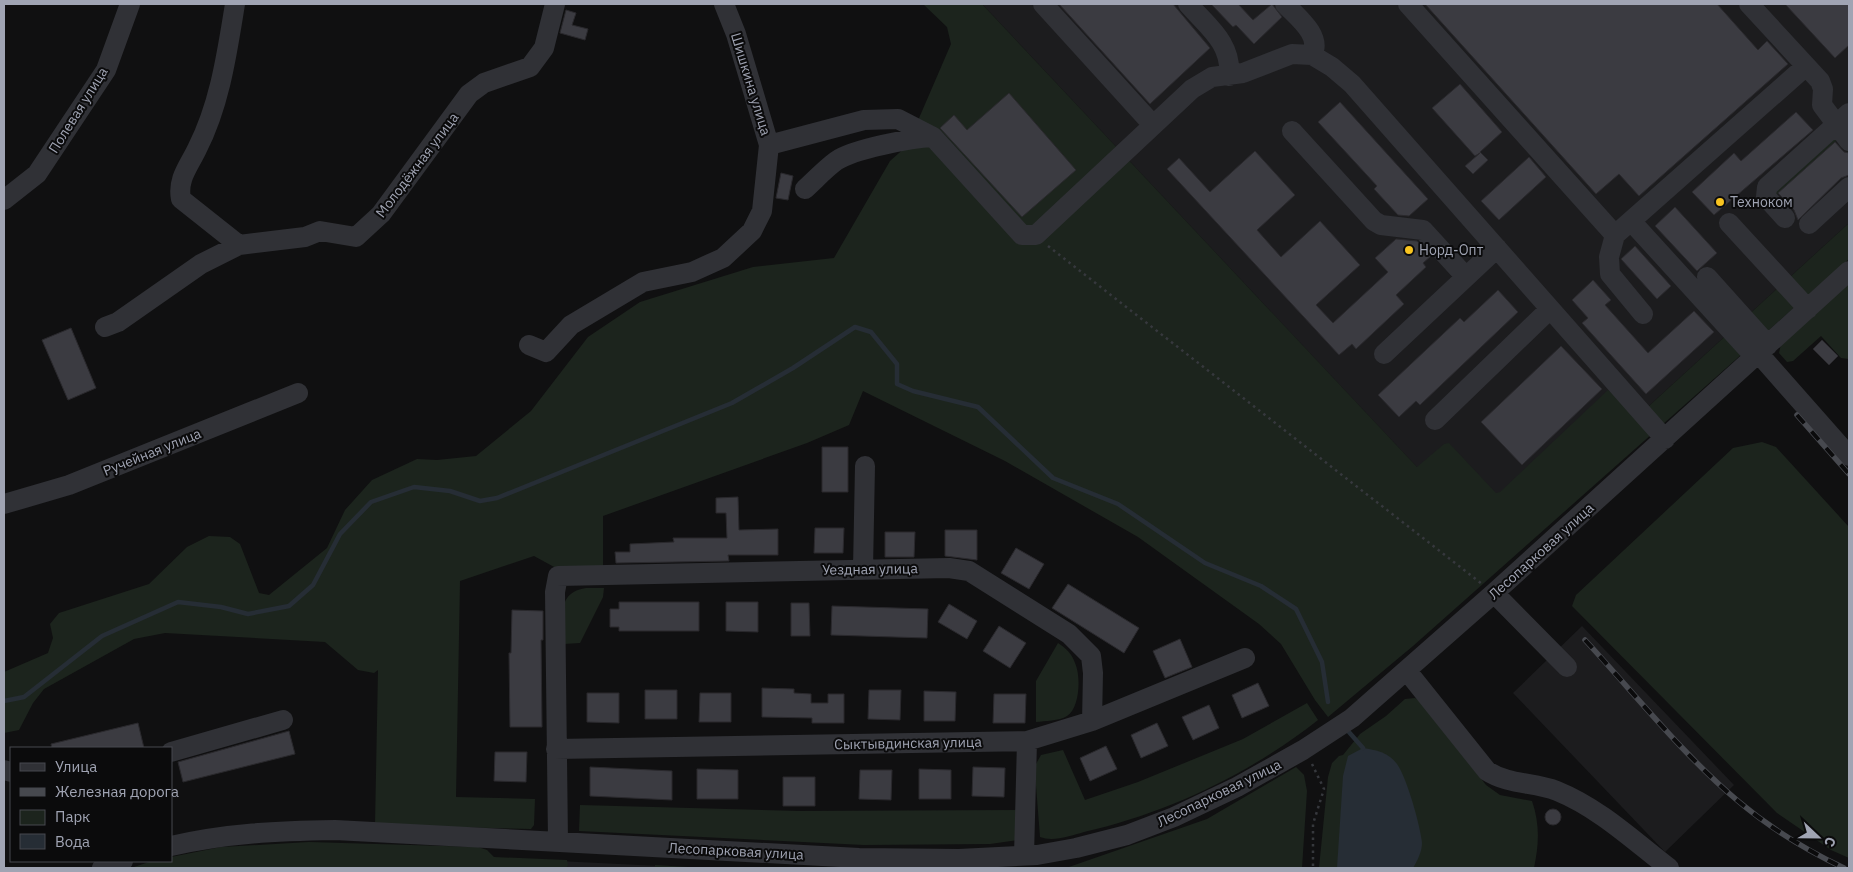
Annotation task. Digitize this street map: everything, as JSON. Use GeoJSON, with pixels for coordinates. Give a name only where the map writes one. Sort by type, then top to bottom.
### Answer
{"type":"FeatureCollection","features":[{"type":"Feature","properties":{"kind":"street","name":"Полевая улица"},"geometry":{"type":"LineString","coordinates":[[4,200],[38,174],[106,70],[130,4]]}},
{"type":"Feature","properties":{"kind":"street"},"geometry":{"type":"LineString","coordinates":[[235,4],[225,68],[213,109],[198,148],[182,175],[179,188],[181,199],[239,245]]}},
{"type":"Feature","properties":{"kind":"street","name":"Молодёжная улица"},"geometry":{"type":"LineString","coordinates":[[105,327],[118,322],[201,264],[239,245],[305,237],[320,231],[356,237],[366,230],[381,214],[469,94],[484,83],[530,67],[544,48],[555,4]]}},
{"type":"Feature","properties":{"kind":"street","name":"Шишкина улица"},"geometry":{"type":"LineString","coordinates":[[529,345],[546,352],[571,325],[643,282],[692,272],[723,258],[752,231],[762,211],[769,144],[736,34],[724,4]]}},
{"type":"Feature","properties":{"kind":"street"},"geometry":{"type":"LineString","coordinates":[[1043,4],[1153,125]]}},
{"type":"Feature","properties":{"kind":"street"},"geometry":{"type":"LineString","coordinates":[[1188,4],[1224,46],[1230,61],[1229,76]]}},
{"type":"Feature","properties":{"kind":"street"},"geometry":{"type":"LineString","coordinates":[[1285,4],[1313,35],[1314,50],[1312,55]]}},
{"type":"Feature","properties":{"kind":"street"},"geometry":{"type":"LineString","coordinates":[[1408,4],[1616,235]]}},
{"type":"Feature","properties":{"kind":"street"},"geometry":{"type":"LineString","coordinates":[[1749,4],[1822,84],[1822,105],[1842,119],[1849,141]]}},
{"type":"Feature","properties":{"kind":"street"},"geometry":{"type":"LineString","coordinates":[[769,144],[864,120],[898,119],[933,137],[1022,236],[1036,235],[1192,89],[1212,77],[1229,76],[1292,54],[1312,55],[1332,67],[1352,84],[1665,439]]}},
{"type":"Feature","properties":{"kind":"street"},"geometry":{"type":"LineString","coordinates":[[1644,314],[1610,274],[1610,257],[1616,235],[1806,66]]}},
{"type":"Feature","properties":{"kind":"street"},"geometry":{"type":"LineString","coordinates":[[1784,218],[1766,197],[1767,187],[1842,119]]}},
{"type":"Feature","properties":{"kind":"street"},"geometry":{"type":"LineString","coordinates":[[1292,131],[1374,221],[1381,225],[1423,230],[1466,277]]}},
{"type":"Feature","properties":{"kind":"street"},"geometry":{"type":"LineString","coordinates":[[805,189],[838,160],[898,142],[933,137]]}},
{"type":"Feature","properties":{"kind":"street"},"geometry":{"type":"LineString","coordinates":[[1809,224],[1849,187]]}},
{"type":"Feature","properties":{"kind":"street"},"geometry":{"type":"LineString","coordinates":[[1631,222],[1761,352]]}},
{"type":"Feature","properties":{"kind":"street"},"geometry":{"type":"LineString","coordinates":[[1729,222],[1808,309]]}},
{"type":"Feature","properties":{"kind":"street"},"geometry":{"type":"LineString","coordinates":[[1384,354],[1497,248]]}},
{"type":"Feature","properties":{"kind":"street","name":"Лесопарковая улица"},"geometry":{"type":"LineString","coordinates":[[172,846],[219,835],[334,830],[859,858],[959,859],[1024,856],[1076,848],[1127,835],[1174,818],[1237,787],[1303,750],[1352,718],[1494,593],[1849,271]]}},
{"type":"Feature","properties":{"kind":"street"},"geometry":{"type":"LineString","coordinates":[[1707,277],[1761,352],[1849,456]]}},
{"type":"Feature","properties":{"kind":"street"},"geometry":{"type":"LineString","coordinates":[[1435,420],[1550,309]]}},
{"type":"Feature","properties":{"kind":"street","name":"Ручейная улица"},"geometry":{"type":"LineString","coordinates":[[4,504],[69,485],[298,393]]}},
{"type":"Feature","properties":{"kind":"street"},"geometry":{"type":"LineString","coordinates":[[864,570],[865,466]]}},
{"type":"Feature","properties":{"kind":"street","name":"Уездная улица"},"geometry":{"type":"LineString","coordinates":[[556,749],[555,592],[558,576],[948,568],[969,571],[1070,634],[1090,656],[1093,674],[1092,721]]}},
{"type":"Feature","properties":{"kind":"street"},"geometry":{"type":"LineString","coordinates":[[1494,593],[1567,667]]}},
{"type":"Feature","properties":{"kind":"street","name":"Сыктывдинская улица"},"geometry":{"type":"LineString","coordinates":[[556,749],[1027,742],[1092,721],[1245,658]]}},
{"type":"Feature","properties":{"kind":"street"},"geometry":{"type":"LineString","coordinates":[[1407,671],[1487,771],[1500,779],[1556,791],[1584,805],[1601,815],[1669,868]]}},
{"type":"Feature","properties":{"kind":"street"},"geometry":{"type":"LineString","coordinates":[[172,752],[283,720]]}},
{"type":"Feature","properties":{"kind":"street"},"geometry":{"type":"LineString","coordinates":[[1024,856],[1027,742]]}},
{"type":"Feature","properties":{"kind":"street"},"geometry":{"type":"LineString","coordinates":[[556,749],[558,842]]}},
{"type":"Feature","properties":{"kind":"street"},"geometry":{"type":"LineString","coordinates":[[102,868],[120,862]]}},
{"type":"Feature","properties":{"kind":"path"},"geometry":{"type":"LineString","coordinates":[[1036,235],[1062,258],[1494,593]]}},
{"type":"Feature","properties":{"kind":"path"},"geometry":{"type":"LineString","coordinates":[[1303,750],[1324,789],[1313,824],[1313,868]]}},
{"type":"Feature","properties":{"kind":"shaded area"},"geometry":{"type":"Polygon","coordinates":[[[982,4],[1849,4],[1849,223],[1638,416],[1491,546],[982,4]]]}},
{"type":"Feature","properties":{"kind":"shaded area"},"geometry":{"type":"Polygon","coordinates":[[[1582,626],[1734,785],[1665,852],[1513,693],[1582,626]]]}},
{"type":"Feature","properties":{"kind":"shaded area"},"geometry":{"type":"Polygon","coordinates":[[[538,860],[680,867],[680,868],[538,868],[538,860]]]}},
{"type":"Feature","properties":{"kind":"green space"},"geometry":{"type":"Polygon","coordinates":[[[923,4],[982,4],[1417,467],[1444,444],[1449,443],[1496,493],[1500,492],[1608,390],[1638,416],[1849,223],[1849,259],[1413,646],[1328,717],[1315,700],[1281,644],[1259,624],[1138,537],[1005,461],[863,391],[849,425],[807,443],[603,516],[603,568],[556,568],[534,556],[460,581],[456,797],[535,799],[534,825],[531,829],[375,825],[378,670],[374,673],[358,670],[325,642],[165,633],[134,639],[44,689],[33,703],[19,730],[4,733],[4,672],[48,653],[53,638],[50,624],[59,613],[149,584],[187,547],[209,536],[230,537],[240,544],[259,593],[269,595],[327,548],[345,510],[372,480],[417,459],[437,460],[476,456],[531,411],[588,337],[640,302],[753,267],[834,258],[890,161],[907,146],[951,44],[947,27],[923,4]]]}},
{"type":"Feature","properties":{"kind":"green space"},"geometry":{"type":"Polygon","coordinates":[[[1832,134],[1849,148],[1849,153],[1837,140],[1775,196],[1773,188],[1832,134]]]}},
{"type":"Feature","properties":{"kind":"green space"},"geometry":{"type":"Polygon","coordinates":[[[1849,281],[1849,359],[1841,358],[1821,336],[1793,361],[1787,362],[1779,353],[1781,344],[1849,281]]]}},
{"type":"Feature","properties":{"kind":"green space"},"geometry":{"type":"Polygon","coordinates":[[[1762,442],[1776,447],[1849,527],[1849,858],[1831,850],[1777,813],[1572,606],[1576,595],[1733,448],[1762,442]]]}},
{"type":"Feature","properties":{"kind":"green space"},"geometry":{"type":"Polygon","coordinates":[[[586,588],[604,588],[603,597],[580,643],[564,644],[563,608],[565,601],[569,595],[586,588]]]}},
{"type":"Feature","properties":{"kind":"green space"},"geometry":{"type":"Polygon","coordinates":[[[1058,643],[1066,649],[1074,660],[1079,683],[1077,699],[1071,712],[1064,718],[1036,722],[1036,681],[1058,643]]]}},
{"type":"Feature","properties":{"kind":"green space"},"geometry":{"type":"Polygon","coordinates":[[[1415,698],[1423,703],[1486,785],[1500,795],[1532,801],[1538,834],[1534,868],[1319,868],[1328,777],[1332,763],[1339,756],[1343,755],[1360,734],[1386,716],[1405,699],[1415,698]]]}},
{"type":"Feature","properties":{"kind":"green space"},"geometry":{"type":"Polygon","coordinates":[[[1307,703],[1318,720],[1237,774],[1207,789],[1147,814],[1062,838],[1050,839],[1040,837],[1035,773],[1036,764],[1041,755],[1063,750],[1085,800],[1138,782],[1243,739],[1307,703]]]}},
{"type":"Feature","properties":{"kind":"green space"},"geometry":{"type":"Polygon","coordinates":[[[1296,767],[1304,775],[1307,791],[1302,868],[1066,868],[1207,819],[1296,767]]]}},
{"type":"Feature","properties":{"kind":"green space"},"geometry":{"type":"Polygon","coordinates":[[[580,805],[799,811],[1017,810],[1018,840],[990,844],[864,845],[579,831],[580,805]]]}},
{"type":"Feature","properties":{"kind":"green space"},"geometry":{"type":"Polygon","coordinates":[[[309,842],[478,847],[487,850],[494,857],[567,860],[568,865],[566,868],[131,868],[149,862],[172,862],[172,857],[221,847],[309,842]]]}},
{"type":"Feature","properties":{"kind":"green space"},"geometry":{"type":"Polygon","coordinates":[[[655,865],[705,868],[655,868],[655,865]]]}},
{"type":"Feature","properties":{"kind":"water"},"geometry":{"type":"Polygon","coordinates":[[[1363,748],[1386,754],[1390,757],[1397,764],[1405,780],[1416,814],[1422,843],[1418,859],[1413,868],[1337,868],[1343,776],[1348,756],[1363,748]]]}},
{"type":"Feature","properties":{"kind":"building"},"geometry":{"type":"Polygon","coordinates":[[[1059,4],[1173,4],[1210,48],[1150,104],[1059,4]]]}},
{"type":"Feature","properties":{"kind":"building"},"geometry":{"type":"Polygon","coordinates":[[[1211,4],[1238,4],[1253,20],[1272,4],[1282,17],[1254,44],[1236,25],[1233,27],[1211,4]]]}},
{"type":"Feature","properties":{"kind":"building"},"geometry":{"type":"Polygon","coordinates":[[[1425,4],[1717,4],[1758,50],[1767,41],[1788,64],[1639,196],[1619,174],[1596,194],[1425,4]]]}},
{"type":"Feature","properties":{"kind":"building"},"geometry":{"type":"Polygon","coordinates":[[[1785,4],[1849,4],[1849,45],[1835,58],[1785,4]]]}},
{"type":"Feature","properties":{"kind":"building"},"geometry":{"type":"Polygon","coordinates":[[[566,10],[576,13],[572,25],[588,29],[585,40],[560,33],[566,10]]]}},
{"type":"Feature","properties":{"kind":"building"},"geometry":{"type":"Polygon","coordinates":[[[1460,84],[1502,132],[1480,152],[1488,160],[1473,174],[1465,166],[1480,153],[1475,156],[1432,108],[1460,84]]]}},
{"type":"Feature","properties":{"kind":"building"},"geometry":{"type":"Polygon","coordinates":[[[1009,93],[1076,170],[1022,217],[940,128],[954,115],[967,130],[1009,93]]]}},
{"type":"Feature","properties":{"kind":"building"},"geometry":{"type":"Polygon","coordinates":[[[1340,102],[1428,199],[1409,216],[1398,215],[1374,189],[1377,186],[1318,122],[1340,102]]]}},
{"type":"Feature","properties":{"kind":"building"},"geometry":{"type":"Polygon","coordinates":[[[1796,112],[1813,130],[1714,215],[1692,192],[1734,153],[1741,161],[1796,112]]]}},
{"type":"Feature","properties":{"kind":"building"},"geometry":{"type":"Polygon","coordinates":[[[1835,142],[1844,152],[1849,153],[1849,175],[1841,178],[1798,220],[1794,210],[1778,193],[1835,142]]]}},
{"type":"Feature","properties":{"kind":"building"},"geometry":{"type":"Polygon","coordinates":[[[1255,151],[1295,195],[1257,230],[1281,257],[1320,221],[1360,265],[1316,305],[1333,323],[1388,272],[1375,258],[1396,239],[1417,241],[1431,256],[1423,263],[1426,267],[1396,295],[1404,304],[1356,349],[1352,344],[1339,355],[1167,169],[1179,158],[1210,192],[1255,151]]]}},
{"type":"Feature","properties":{"kind":"building"},"geometry":{"type":"Polygon","coordinates":[[[1529,157],[1546,177],[1499,220],[1481,201],[1529,157]]]}},
{"type":"Feature","properties":{"kind":"building"},"geometry":{"type":"Polygon","coordinates":[[[781,173],[793,176],[788,200],[776,198],[781,173]]]}},
{"type":"Feature","properties":{"kind":"building"},"geometry":{"type":"Polygon","coordinates":[[[1675,207],[1717,253],[1697,271],[1655,226],[1675,207]]]}},
{"type":"Feature","properties":{"kind":"building"},"geometry":{"type":"Polygon","coordinates":[[[1635,246],[1671,286],[1657,299],[1621,259],[1635,246]]]}},
{"type":"Feature","properties":{"kind":"building"},"geometry":{"type":"Polygon","coordinates":[[[1593,280],[1611,300],[1605,305],[1648,353],[1694,311],[1714,332],[1646,394],[1582,323],[1588,318],[1572,300],[1593,280]]]}},
{"type":"Feature","properties":{"kind":"building"},"geometry":{"type":"Polygon","coordinates":[[[1498,290],[1518,312],[1420,405],[1416,401],[1399,417],[1378,395],[1460,318],[1464,322],[1498,290]]]}},
{"type":"Feature","properties":{"kind":"building"},"geometry":{"type":"Polygon","coordinates":[[[71,328],[96,388],[68,400],[42,340],[71,328]]]}},
{"type":"Feature","properties":{"kind":"building"},"geometry":{"type":"Polygon","coordinates":[[[1822,340],[1838,356],[1829,365],[1813,349],[1822,340]]]}},
{"type":"Feature","properties":{"kind":"building"},"geometry":{"type":"Polygon","coordinates":[[[1561,346],[1602,389],[1522,465],[1481,422],[1561,346]]]}},
{"type":"Feature","properties":{"kind":"building"},"geometry":{"type":"Polygon","coordinates":[[[822,447],[848,447],[848,492],[822,492],[822,447]]]}},
{"type":"Feature","properties":{"kind":"building"},"geometry":{"type":"Polygon","coordinates":[[[738,497],[739,530],[778,529],[778,555],[728,555],[729,561],[616,563],[615,552],[630,552],[630,544],[674,542],[673,538],[727,538],[726,513],[716,513],[716,498],[738,497]]]}},
{"type":"Feature","properties":{"kind":"building"},"geometry":{"type":"Polygon","coordinates":[[[815,528],[844,528],[843,553],[814,553],[815,528]]]}},
{"type":"Feature","properties":{"kind":"building"},"geometry":{"type":"Polygon","coordinates":[[[945,530],[977,530],[977,560],[945,556],[945,530]]]}},
{"type":"Feature","properties":{"kind":"building"},"geometry":{"type":"Polygon","coordinates":[[[885,532],[915,532],[914,557],[885,557],[885,532]]]}},
{"type":"Feature","properties":{"kind":"building"},"geometry":{"type":"Polygon","coordinates":[[[1016,548],[1044,564],[1029,589],[1001,573],[1016,548]]]}},
{"type":"Feature","properties":{"kind":"building"},"geometry":{"type":"Polygon","coordinates":[[[1068,584],[1139,628],[1124,653],[1052,608],[1068,584]]]}},
{"type":"Feature","properties":{"kind":"building"},"geometry":{"type":"Polygon","coordinates":[[[619,602],[699,602],[699,631],[619,631],[619,627],[610,627],[610,609],[619,609],[619,602]]]}},
{"type":"Feature","properties":{"kind":"building"},"geometry":{"type":"Polygon","coordinates":[[[726,602],[758,602],[758,632],[726,631],[726,602]]]}},
{"type":"Feature","properties":{"kind":"building"},"geometry":{"type":"Polygon","coordinates":[[[791,603],[809,603],[810,636],[791,636],[791,603]]]}},
{"type":"Feature","properties":{"kind":"building"},"geometry":{"type":"Polygon","coordinates":[[[949,604],[977,621],[967,639],[938,622],[949,604]]]}},
{"type":"Feature","properties":{"kind":"building"},"geometry":{"type":"Polygon","coordinates":[[[832,606],[928,609],[927,638],[831,635],[832,606]]]}},
{"type":"Feature","properties":{"kind":"building"},"geometry":{"type":"Polygon","coordinates":[[[512,610],[543,611],[543,640],[541,640],[542,727],[510,727],[509,653],[511,653],[512,610]]]}},
{"type":"Feature","properties":{"kind":"building"},"geometry":{"type":"Polygon","coordinates":[[[999,626],[1026,643],[1010,668],[983,651],[999,626]]]}},
{"type":"Feature","properties":{"kind":"building"},"geometry":{"type":"Polygon","coordinates":[[[1180,639],[1192,667],[1165,678],[1153,651],[1180,639]]]}},
{"type":"Feature","properties":{"kind":"building"},"geometry":{"type":"Polygon","coordinates":[[[1258,683],[1269,706],[1242,718],[1232,695],[1258,683]]]}},
{"type":"Feature","properties":{"kind":"building"},"geometry":{"type":"Polygon","coordinates":[[[762,688],[794,689],[794,693],[811,694],[811,703],[828,703],[828,694],[844,694],[844,723],[812,723],[812,718],[762,717],[762,688]]]}},
{"type":"Feature","properties":{"kind":"building"},"geometry":{"type":"Polygon","coordinates":[[[645,690],[677,690],[677,719],[645,719],[645,690]]]}},
{"type":"Feature","properties":{"kind":"building"},"geometry":{"type":"Polygon","coordinates":[[[869,690],[901,690],[900,720],[868,719],[869,690]]]}},
{"type":"Feature","properties":{"kind":"building"},"geometry":{"type":"Polygon","coordinates":[[[924,691],[956,692],[955,721],[924,721],[924,691]]]}},
{"type":"Feature","properties":{"kind":"building"},"geometry":{"type":"Polygon","coordinates":[[[587,693],[619,693],[619,723],[587,722],[587,693]]]}},
{"type":"Feature","properties":{"kind":"building"},"geometry":{"type":"Polygon","coordinates":[[[700,693],[731,693],[731,722],[699,722],[700,693]]]}},
{"type":"Feature","properties":{"kind":"building"},"geometry":{"type":"Polygon","coordinates":[[[994,694],[1026,694],[1025,723],[993,723],[994,694]]]}},
{"type":"Feature","properties":{"kind":"building"},"geometry":{"type":"Polygon","coordinates":[[[1209,705],[1219,728],[1193,740],[1182,717],[1209,705]]]}},
{"type":"Feature","properties":{"kind":"building"},"geometry":{"type":"Polygon","coordinates":[[[138,723],[144,747],[52,747],[51,744],[138,723]]]}},
{"type":"Feature","properties":{"kind":"building"},"geometry":{"type":"Polygon","coordinates":[[[1157,723],[1168,746],[1141,758],[1131,735],[1157,723]]]}},
{"type":"Feature","properties":{"kind":"building"},"geometry":{"type":"Polygon","coordinates":[[[289,731],[295,754],[183,782],[178,762],[289,731]]]}},
{"type":"Feature","properties":{"kind":"building"},"geometry":{"type":"Polygon","coordinates":[[[1106,746],[1117,769],[1090,781],[1080,758],[1106,746]]]}},
{"type":"Feature","properties":{"kind":"building"},"geometry":{"type":"Polygon","coordinates":[[[495,752],[527,752],[526,782],[494,781],[495,752]]]}},
{"type":"Feature","properties":{"kind":"building"},"geometry":{"type":"Polygon","coordinates":[[[590,767],[672,771],[672,800],[590,796],[590,767]]]}},
{"type":"Feature","properties":{"kind":"building"},"geometry":{"type":"Polygon","coordinates":[[[973,767],[1005,768],[1004,797],[972,796],[973,767]]]}},
{"type":"Feature","properties":{"kind":"building"},"geometry":{"type":"Polygon","coordinates":[[[697,769],[738,770],[738,799],[697,799],[697,769]]]}},
{"type":"Feature","properties":{"kind":"building"},"geometry":{"type":"Polygon","coordinates":[[[919,769],[951,770],[951,799],[919,799],[919,769]]]}},
{"type":"Feature","properties":{"kind":"building"},"geometry":{"type":"Polygon","coordinates":[[[860,770],[892,770],[891,800],[859,799],[860,770]]]}},
{"type":"Feature","properties":{"kind":"building"},"geometry":{"type":"Polygon","coordinates":[[[783,777],[815,777],[815,806],[783,806],[783,777]]]}},
{"type":"Feature","properties":{"kind":"building"},"geometry":{"type":"Polygon","coordinates":[[[1550,809],[1556,809],[1561,814],[1559,823],[1550,825],[1545,820],[1545,814],[1550,809]]]}},
{"type":"Feature","properties":{"kind":"waterway"},"geometry":{"type":"LineString","coordinates":[[4,701],[24,697],[102,636],[178,602],[221,607],[248,614],[289,606],[313,585],[340,534],[371,502],[414,487],[450,491],[480,501],[497,498],[732,403],[793,368],[855,327],[871,332],[897,364],[897,384],[913,391],[978,407],[1053,478],[1118,504],[1205,563],[1261,586],[1296,609],[1322,662],[1328,702]]}},
{"type":"Feature","properties":{"kind":"waterway"},"geometry":{"type":"LineString","coordinates":[[1348,731],[1363,748]]}},
{"type":"Feature","properties":{"kind":"railway"},"geometry":{"type":"LineString","coordinates":[[1797,415],[1849,474]]}},
{"type":"Feature","properties":{"kind":"railway"},"geometry":{"type":"LineString","coordinates":[[1585,640],[1678,744],[1738,801],[1789,838],[1844,868]]}},
{"type":"Feature","properties":{"kind":"place","name":"Техноком"},"geometry":{"type":"Point","coordinates":[1720,202]}},
{"type":"Feature","properties":{"kind":"place","name":"Норд-Опт"},"geometry":{"type":"Point","coordinates":[1409,250]}}]}
